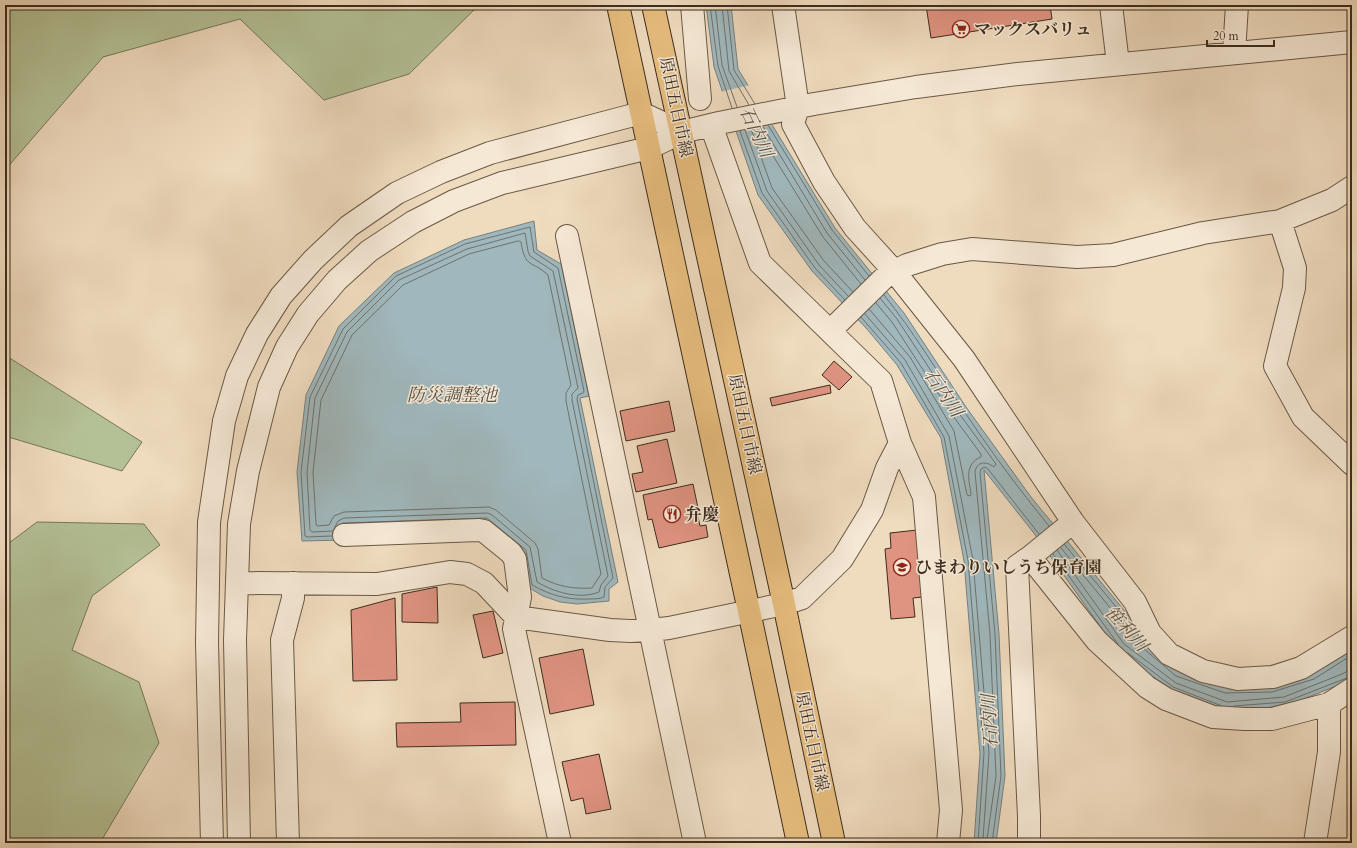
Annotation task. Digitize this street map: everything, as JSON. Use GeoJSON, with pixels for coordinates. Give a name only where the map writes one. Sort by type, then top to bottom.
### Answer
{"type":"FeatureCollection","features":[{"type":"Feature","properties":{"kind":"main road","name":"原田五日市線"},"geometry":{"type":"LineString","coordinates":[[618,5],[798,843]]}},
{"type":"Feature","properties":{"kind":"main road","name":"原田五日市線"},"geometry":{"type":"LineString","coordinates":[[653,5],[784,604],[834,843]]}},
{"type":"Feature","properties":{"kind":"street"},"geometry":{"type":"LineString","coordinates":[[692,5],[700,99]]}},
{"type":"Feature","properties":{"kind":"street"},"geometry":{"type":"LineString","coordinates":[[783,5],[793,124],[824,182],[855,228],[964,359],[1070,524],[1135,602],[1150,633],[1169,654],[1203,672],[1238,679],[1273,676],[1302,668],[1352,637]]}},
{"type":"Feature","properties":{"kind":"street"},"geometry":{"type":"LineString","coordinates":[[1111,5],[1118,64]]}},
{"type":"Feature","properties":{"kind":"street"},"geometry":{"type":"LineString","coordinates":[[1234,53],[1237,5]]}},
{"type":"Feature","properties":{"kind":"street"},"geometry":{"type":"LineString","coordinates":[[776,39],[778,83]]}},
{"type":"Feature","properties":{"kind":"street"},"geometry":{"type":"LineString","coordinates":[[240,843],[235,640],[238,524],[248,471],[268,388],[287,347],[308,314],[337,280],[369,251],[413,222],[454,201],[502,184],[649,148],[682,132],[715,124],[916,87],[1018,74],[1352,42]]}},
{"type":"Feature","properties":{"kind":"street"},"geometry":{"type":"LineString","coordinates":[[212,843],[207,643],[209,522],[224,421],[237,376],[257,334],[281,296],[313,260],[349,226],[397,193],[441,172],[490,153],[641,113],[682,132]]}},
{"type":"Feature","properties":{"kind":"street"},"geometry":{"type":"LineString","coordinates":[[715,124],[760,263],[835,326],[882,381],[900,443],[924,497],[951,810],[948,843]]}},
{"type":"Feature","properties":{"kind":"street"},"geometry":{"type":"LineString","coordinates":[[835,326],[891,272],[907,265],[942,254],[972,249],[1077,257],[1113,255],[1203,233],[1280,222],[1332,200],[1352,187]]}},
{"type":"Feature","properties":{"kind":"street"},"geometry":{"type":"LineString","coordinates":[[1280,222],[1295,268],[1294,288],[1275,366],[1303,417],[1352,464]]}},
{"type":"Feature","properties":{"kind":"street"},"geometry":{"type":"LineString","coordinates":[[567,236],[695,843]]}},
{"type":"Feature","properties":{"kind":"street"},"geometry":{"type":"LineString","coordinates":[[237,583],[377,584],[434,573],[450,572],[467,574],[484,583],[516,617],[610,630],[630,631],[651,630],[784,604],[802,598],[842,558],[872,510],[888,468],[900,443]]}},
{"type":"Feature","properties":{"kind":"street"},"geometry":{"type":"LineString","coordinates":[[1029,843],[1017,566],[1070,524]]}},
{"type":"Feature","properties":{"kind":"street"},"geometry":{"type":"LineString","coordinates":[[344,535],[479,530],[484,531],[515,559],[520,597],[514,629],[560,843]]}},
{"type":"Feature","properties":{"kind":"street"},"geometry":{"type":"LineString","coordinates":[[1031,556],[1096,641],[1147,687],[1166,699],[1213,717],[1272,719],[1329,704],[1352,689]]}},
{"type":"Feature","properties":{"kind":"street"},"geometry":{"type":"LineString","coordinates":[[288,843],[282,640],[293,598],[293,583]]}},
{"type":"Feature","properties":{"kind":"street"},"geometry":{"type":"LineString","coordinates":[[1315,843],[1329,752],[1329,704]]}},
{"type":"Feature","properties":{"kind":"green space"},"geometry":{"type":"Polygon","coordinates":[[[5,5],[479,5],[409,74],[324,100],[240,19],[103,57],[5,170],[5,5]]]}},
{"type":"Feature","properties":{"kind":"green space"},"geometry":{"type":"Polygon","coordinates":[[[5,355],[142,442],[122,471],[5,436],[5,355]]]}},
{"type":"Feature","properties":{"kind":"green space"},"geometry":{"type":"Polygon","coordinates":[[[37,522],[144,524],[160,545],[92,596],[72,650],[139,682],[159,743],[100,843],[5,843],[5,546],[37,522]]]}},
{"type":"Feature","properties":{"kind":"water"},"geometry":{"type":"Polygon","coordinates":[[[706,5],[731,5],[738,69],[835,228],[904,313],[966,407],[1031,497],[1151,643],[1227,684],[1352,644],[1352,679],[1286,706],[1226,711],[1172,691],[1117,650],[1033,532],[984,470],[999,634],[1005,776],[996,843],[974,843],[980,754],[964,561],[941,438],[897,365],[867,329],[812,271],[758,195],[714,67],[706,5]]]}},
{"type":"Feature","properties":{"kind":"water","name":"防災調整池"},"geometry":{"type":"Polygon","coordinates":[[[534,221],[537,250],[561,264],[589,396],[580,398],[618,582],[609,589],[609,601],[577,604],[560,602],[543,596],[528,587],[486,521],[345,540],[302,541],[297,472],[306,395],[339,326],[394,273],[464,240],[534,221]]]}},
{"type":"Feature","properties":{"kind":"pier"},"geometry":{"type":"Polygon","coordinates":[[[750,85],[774,125],[734,132],[720,92],[750,85]]]}},
{"type":"Feature","properties":{"kind":"building","name":"マックスバリュ"},"geometry":{"type":"Polygon","coordinates":[[[926,5],[1050,5],[1052,19],[931,38],[926,5]]]}},
{"type":"Feature","properties":{"kind":"building"},"geometry":{"type":"Polygon","coordinates":[[[834,361],[852,377],[839,390],[822,375],[834,361]]]}},
{"type":"Feature","properties":{"kind":"building"},"geometry":{"type":"Polygon","coordinates":[[[830,385],[831,393],[772,406],[770,398],[830,385]]]}},
{"type":"Feature","properties":{"kind":"building"},"geometry":{"type":"Polygon","coordinates":[[[669,401],[675,431],[626,441],[620,411],[669,401]]]}},
{"type":"Feature","properties":{"kind":"building"},"geometry":{"type":"Polygon","coordinates":[[[667,439],[677,483],[636,492],[632,474],[643,472],[637,446],[667,439]]]}},
{"type":"Feature","properties":{"kind":"building","name":"弁慶"},"geometry":{"type":"Polygon","coordinates":[[[693,484],[700,526],[706,525],[708,537],[659,548],[652,519],[648,520],[643,495],[693,484]]]}},
{"type":"Feature","properties":{"kind":"building"},"geometry":{"type":"Polygon","coordinates":[[[917,530],[923,597],[913,598],[915,617],[891,619],[885,549],[891,548],[890,533],[917,530]]]}},
{"type":"Feature","properties":{"kind":"building"},"geometry":{"type":"Polygon","coordinates":[[[437,587],[438,623],[402,622],[402,594],[437,587]]]}},
{"type":"Feature","properties":{"kind":"building"},"geometry":{"type":"Polygon","coordinates":[[[395,598],[397,680],[353,681],[351,610],[395,598]]]}},
{"type":"Feature","properties":{"kind":"building"},"geometry":{"type":"Polygon","coordinates":[[[493,611],[503,653],[483,658],[473,615],[493,611]]]}},
{"type":"Feature","properties":{"kind":"building"},"geometry":{"type":"Polygon","coordinates":[[[583,649],[594,705],[550,714],[539,658],[583,649]]]}},
{"type":"Feature","properties":{"kind":"building"},"geometry":{"type":"Polygon","coordinates":[[[515,702],[516,745],[397,747],[396,723],[461,722],[460,703],[515,702]]]}},
{"type":"Feature","properties":{"kind":"building"},"geometry":{"type":"Polygon","coordinates":[[[599,754],[611,809],[586,814],[583,798],[571,801],[562,762],[599,754]]]}},
{"type":"Feature","properties":{"kind":"place","name":"マックスバリュ"},"geometry":{"type":"Point","coordinates":[961,29]}},
{"type":"Feature","properties":{"kind":"place","name":"弁慶"},"geometry":{"type":"Point","coordinates":[672,514]}},
{"type":"Feature","properties":{"kind":"place","name":"ひまわりいしうち保育園"},"geometry":{"type":"Point","coordinates":[902,567]}},
{"type":"Feature","properties":{"kind":"water label","name":"石内川"},"geometry":{"type":"Point","coordinates":[756,132]}},
{"type":"Feature","properties":{"kind":"water label","name":"石内川"},"geometry":{"type":"Point","coordinates":[943,393]}},
{"type":"Feature","properties":{"kind":"water label","name":"笹利川"},"geometry":{"type":"Point","coordinates":[1126,629]}},
{"type":"Feature","properties":{"kind":"water label","name":"石内川"},"geometry":{"type":"Point","coordinates":[990,721]}}]}
